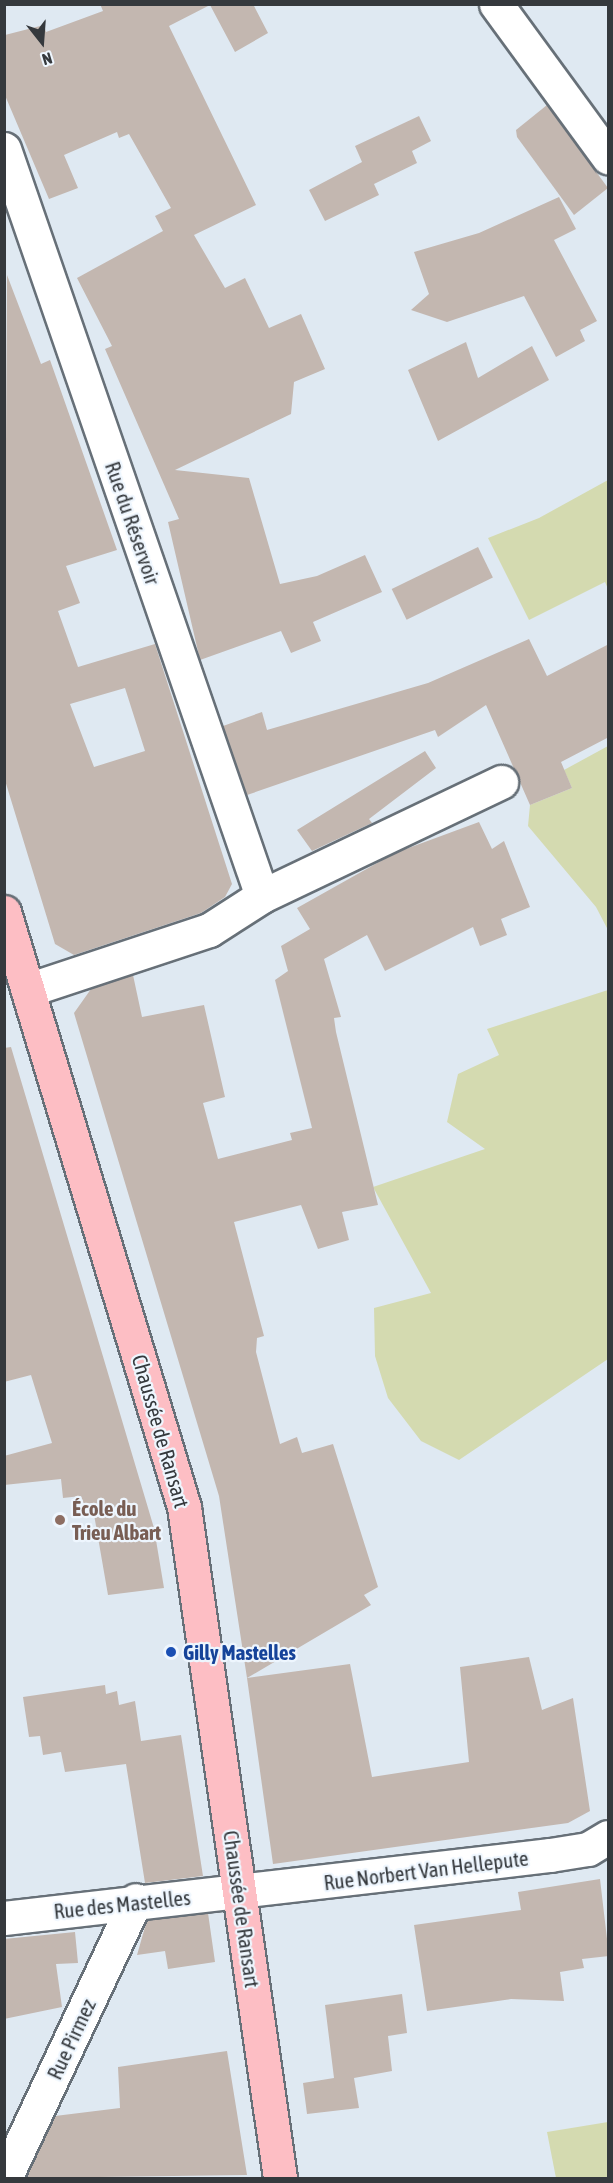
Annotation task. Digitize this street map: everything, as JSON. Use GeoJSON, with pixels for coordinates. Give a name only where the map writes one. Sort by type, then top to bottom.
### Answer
{"type":"FeatureCollection","features":[{"type":"Feature","properties":{"kind":"main road","name":"Chaussée de Ransart"},"geometry":{"type":"LineString","coordinates":[[4,912],[184,1507],[280,2178]]}},
{"type":"Feature","properties":{"kind":"street"},"geometry":{"type":"LineString","coordinates":[[496,4],[609,157]]}},
{"type":"Feature","properties":{"kind":"street","name":"Rue du Réservoir"},"geometry":{"type":"LineString","coordinates":[[4,149],[262,896]]}},
{"type":"Feature","properties":{"kind":"street"},"geometry":{"type":"LineString","coordinates":[[28,990],[208,930],[262,896],[501,782]]}},
{"type":"Feature","properties":{"kind":"street","name":"Rue Norbert Van Hellepute"},"geometry":{"type":"LineString","coordinates":[[240,1893],[550,1855],[588,1849],[609,1838]]}},
{"type":"Feature","properties":{"kind":"street","name":"Rue des Mastelles"},"geometry":{"type":"LineString","coordinates":[[4,1918],[136,1900],[240,1893]]}},
{"type":"Feature","properties":{"kind":"street","name":"Rue Pirmez"},"geometry":{"type":"LineString","coordinates":[[5,2178],[136,1900]]}},
{"type":"Feature","properties":{"kind":"green space"},"geometry":{"type":"Polygon","coordinates":[[[608,480],[608,589],[605,582],[529,620],[488,538],[539,518],[608,480]]]}},
{"type":"Feature","properties":{"kind":"green space"},"geometry":{"type":"Polygon","coordinates":[[[608,746],[608,930],[596,907],[528,826],[530,805],[572,788],[564,770],[608,746]]]}},
{"type":"Feature","properties":{"kind":"green space"},"geometry":{"type":"Polygon","coordinates":[[[608,990],[608,1359],[459,1460],[421,1441],[388,1398],[375,1356],[374,1308],[431,1293],[373,1187],[485,1149],[447,1122],[458,1074],[499,1055],[487,1029],[608,990]]]}},
{"type":"Feature","properties":{"kind":"green space"},"geometry":{"type":"Polygon","coordinates":[[[608,2122],[608,2178],[556,2178],[547,2132],[608,2122]]]}},
{"type":"Feature","properties":{"kind":"building"},"geometry":{"type":"Polygon","coordinates":[[[100,4],[253,4],[268,33],[235,52],[210,5],[169,26],[256,205],[194,235],[225,288],[245,278],[269,328],[301,314],[325,369],[294,382],[291,414],[175,470],[249,478],[280,584],[317,576],[365,555],[382,592],[313,622],[321,641],[291,653],[281,631],[200,660],[168,522],[179,519],[105,349],[112,346],[77,278],[163,231],[155,216],[171,208],[129,134],[119,138],[117,132],[64,155],[78,188],[49,199],[4,93],[5,35],[44,25],[46,32],[103,11],[100,4]]]}},
{"type":"Feature","properties":{"kind":"building"},"geometry":{"type":"Polygon","coordinates":[[[547,105],[608,188],[574,215],[517,137],[516,130],[547,105]]]}},
{"type":"Feature","properties":{"kind":"building"},"geometry":{"type":"Polygon","coordinates":[[[419,116],[431,141],[412,151],[417,163],[374,184],[379,195],[325,221],[309,190],[362,162],[355,146],[419,116]]]}},
{"type":"Feature","properties":{"kind":"building"},"geometry":{"type":"Polygon","coordinates":[[[559,197],[576,229],[554,240],[597,321],[580,330],[585,341],[556,357],[524,296],[447,322],[411,310],[429,294],[414,252],[479,233],[559,197]]]}},
{"type":"Feature","properties":{"kind":"building"},"geometry":{"type":"Polygon","coordinates":[[[7,275],[41,364],[50,360],[117,550],[66,566],[80,603],[58,611],[78,667],[155,644],[232,884],[225,897],[201,913],[74,955],[55,944],[4,777],[7,275]],[[125,688],[70,704],[94,767],[145,751],[125,688]]]}},
{"type":"Feature","properties":{"kind":"building"},"geometry":{"type":"Polygon","coordinates":[[[466,342],[478,378],[532,346],[549,380],[438,441],[408,370],[466,342]]]}},
{"type":"Feature","properties":{"kind":"building"},"geometry":{"type":"Polygon","coordinates":[[[478,547],[493,578],[407,620],[392,589],[478,547]]]}},
{"type":"Feature","properties":{"kind":"building"},"geometry":{"type":"Polygon","coordinates":[[[529,639],[547,676],[609,644],[609,737],[561,762],[572,788],[530,805],[486,705],[438,737],[435,730],[247,795],[223,726],[262,712],[267,730],[428,683],[529,639]]]}},
{"type":"Feature","properties":{"kind":"building"},"geometry":{"type":"Polygon","coordinates":[[[425,751],[436,768],[369,819],[372,823],[312,851],[297,830],[425,751]]]}},
{"type":"Feature","properties":{"kind":"building"},"geometry":{"type":"Polygon","coordinates":[[[479,822],[492,849],[504,841],[530,907],[501,919],[507,935],[480,946],[473,927],[385,971],[367,935],[324,959],[341,1017],[334,1018],[336,1032],[378,1205],[342,1212],[349,1240],[318,1249],[301,1205],[234,1222],[264,1336],[257,1338],[256,1352],[280,1444],[297,1437],[302,1453],[333,1444],[378,1587],[364,1595],[371,1605],[247,1678],[219,1496],[74,1013],[91,989],[133,975],[142,1017],[204,1005],[225,1097],[203,1103],[218,1159],[292,1140],[290,1133],[312,1128],[275,980],[288,971],[281,946],[310,929],[297,908],[395,853],[479,822]]]}},
{"type":"Feature","properties":{"kind":"building"},"geometry":{"type":"Polygon","coordinates":[[[11,1047],[154,1528],[164,1588],[108,1595],[92,1503],[84,1504],[81,1496],[63,1498],[61,1479],[4,1485],[4,1456],[52,1443],[31,1375],[4,1382],[4,1048],[11,1047]]]}},
{"type":"Feature","properties":{"kind":"building"},"geometry":{"type":"Polygon","coordinates":[[[529,1657],[542,1710],[573,1698],[590,1811],[568,1823],[273,1864],[247,1678],[350,1664],[372,1777],[469,1762],[460,1667],[529,1657]]]}},
{"type":"Feature","properties":{"kind":"building"},"geometry":{"type":"Polygon","coordinates":[[[105,1685],[106,1694],[117,1691],[119,1705],[135,1701],[141,1741],[181,1735],[203,1876],[145,1883],[126,1764],[65,1772],[61,1752],[43,1755],[40,1736],[29,1737],[23,1697],[105,1685]]]}},
{"type":"Feature","properties":{"kind":"building"},"geometry":{"type":"Polygon","coordinates":[[[600,1879],[609,1956],[582,1959],[584,1968],[560,1972],[564,2001],[511,1999],[427,2011],[414,1925],[521,1910],[518,1892],[600,1879]]]}},
{"type":"Feature","properties":{"kind":"building"},"geometry":{"type":"Polygon","coordinates":[[[208,1913],[215,1962],[168,1969],[165,1951],[137,1955],[147,1920],[208,1913]]]}},
{"type":"Feature","properties":{"kind":"building"},"geometry":{"type":"Polygon","coordinates":[[[75,1932],[78,1963],[56,1964],[62,2007],[4,2019],[4,1939],[75,1932]]]}},
{"type":"Feature","properties":{"kind":"building"},"geometry":{"type":"Polygon","coordinates":[[[402,1994],[407,2033],[388,2036],[392,2071],[354,2078],[359,2108],[307,2114],[303,2083],[334,2078],[325,2005],[402,1994]]]}},
{"type":"Feature","properties":{"kind":"building"},"geometry":{"type":"Polygon","coordinates":[[[227,2051],[247,2175],[25,2178],[55,2116],[120,2108],[118,2067],[227,2051]]]}},
{"type":"Feature","properties":{"kind":"place","name":"École du Trieu Albart"},"geometry":{"type":"Point","coordinates":[60,1520]}},
{"type":"Feature","properties":{"kind":"place","name":"Gilly Mastelles"},"geometry":{"type":"Point","coordinates":[171,1652]}}]}
